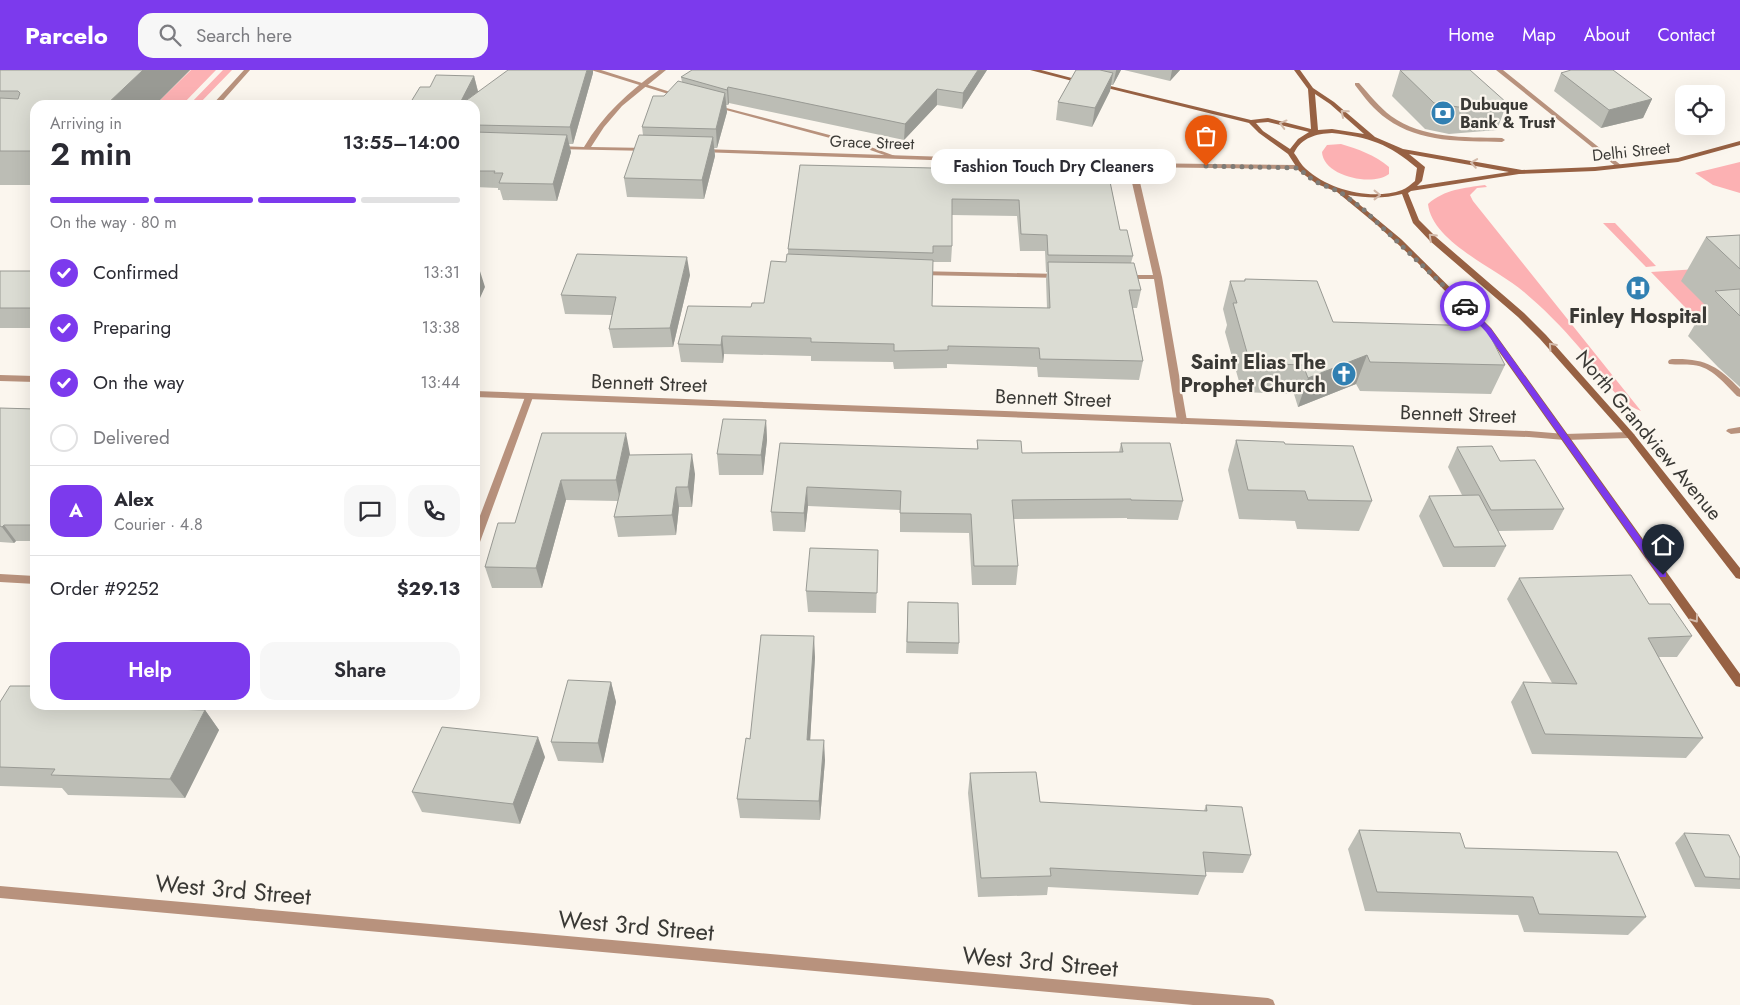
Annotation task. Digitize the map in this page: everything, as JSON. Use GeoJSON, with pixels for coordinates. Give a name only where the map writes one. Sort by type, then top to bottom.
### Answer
{"type":"FeatureCollection","features":[{"type":"Feature","properties":{"kind":"main road"},"geometry":{"type":"LineString","coordinates":[[1033,70],[1251,122],[1268,120],[1315,132],[1339,132],[1376,140],[1401,151],[1421,168],[1420,182],[1409,191]]}},
{"type":"Feature","properties":{"kind":"main road"},"geometry":{"type":"LineString","coordinates":[[1297,70],[1311,89],[1332,103],[1376,140]]}},
{"type":"Feature","properties":{"kind":"main road"},"geometry":{"type":"LineString","coordinates":[[1311,89],[1315,132]]}},
{"type":"Feature","properties":{"kind":"main road"},"geometry":{"type":"LineString","coordinates":[[1251,122],[1261,132],[1291,153],[1298,168],[1314,181],[1340,192],[1379,223],[1452,292],[1488,330],[1740,683]]}},
{"type":"Feature","properties":{"kind":"main road"},"geometry":{"type":"LineString","coordinates":[[1291,153],[1294,145],[1299,140],[1315,132]]}},
{"type":"Feature","properties":{"kind":"main road","name":"Delhi Street"},"geometry":{"type":"LineString","coordinates":[[1340,192],[1377,196],[1522,172],[1620,167],[1678,160],[1740,142]]}},
{"type":"Feature","properties":{"kind":"main road","name":"Delhi Street"},"geometry":{"type":"LineString","coordinates":[[1401,151],[1522,172]]}},
{"type":"Feature","properties":{"kind":"main road","name":"North Grandview Avenue"},"geometry":{"type":"LineString","coordinates":[[1409,191],[1416,220],[1433,238],[1538,332],[1630,435],[1740,575]]}},
{"type":"Feature","properties":{"kind":"street"},"geometry":{"type":"LineString","coordinates":[[220,100],[247,70]]}},
{"type":"Feature","properties":{"kind":"street"},"geometry":{"type":"LineString","coordinates":[[594,70],[688,98]]}},
{"type":"Feature","properties":{"kind":"street"},"geometry":{"type":"LineString","coordinates":[[586,149],[602,123],[640,85],[663,70]]}},
{"type":"Feature","properties":{"kind":"street"},"geometry":{"type":"LineString","coordinates":[[1499,70],[1620,167]]}},
{"type":"Feature","properties":{"kind":"street"},"geometry":{"type":"LineString","coordinates":[[1357,84],[1370,103],[1388,119],[1407,130],[1432,136],[1502,140]]}},
{"type":"Feature","properties":{"kind":"street"},"geometry":{"type":"LineString","coordinates":[[707,103],[858,144],[892,156]]}},
{"type":"Feature","properties":{"kind":"street"},"geometry":{"type":"LineString","coordinates":[[549,147],[655,150]]}},
{"type":"Feature","properties":{"kind":"street","name":"Grace Street"},"geometry":{"type":"LineString","coordinates":[[694,151],[1132,165],[1298,168]]}},
{"type":"Feature","properties":{"kind":"street"},"geometry":{"type":"LineString","coordinates":[[1132,165],[1158,277],[1182,421]]}},
{"type":"Feature","properties":{"kind":"street"},"geometry":{"type":"LineString","coordinates":[[912,273],[1069,276]]}},
{"type":"Feature","properties":{"kind":"street"},"geometry":{"type":"LineString","coordinates":[[1118,277],[1158,277]]}},
{"type":"Feature","properties":{"kind":"street"},"geometry":{"type":"LineString","coordinates":[[1672,362],[1684,361],[1710,366],[1716,369],[1740,394]]}},
{"type":"Feature","properties":{"kind":"street"},"geometry":{"type":"LineString","coordinates":[[0,378],[30,379]]}},
{"type":"Feature","properties":{"kind":"street","name":"Bennett Street"},"geometry":{"type":"LineString","coordinates":[[480,394],[1529,434],[1565,437],[1630,435]]}},
{"type":"Feature","properties":{"kind":"street"},"geometry":{"type":"LineString","coordinates":[[480,529],[529,397]]}},
{"type":"Feature","properties":{"kind":"street"},"geometry":{"type":"LineString","coordinates":[[0,578],[30,580]]}},
{"type":"Feature","properties":{"kind":"street","name":"West 3rd Street"},"geometry":{"type":"LineString","coordinates":[[0,892],[1268,1005]]}},
{"type":"Feature","properties":{"kind":"shaded area"},"geometry":{"type":"Polygon","coordinates":[[[191,70],[216,70],[187,100],[160,100],[191,70]]]}},
{"type":"Feature","properties":{"kind":"shaded area"},"geometry":{"type":"Polygon","coordinates":[[[223,70],[232,70],[203,100],[194,100],[223,70]]]}},
{"type":"Feature","properties":{"kind":"shaded area"},"geometry":{"type":"Polygon","coordinates":[[[1341,144],[1360,150],[1378,159],[1389,167],[1389,174],[1381,178],[1361,179],[1339,173],[1324,160],[1322,152],[1327,145],[1341,144]]]}},
{"type":"Feature","properties":{"kind":"shaded area"},"geometry":{"type":"Polygon","coordinates":[[[1740,162],[1740,193],[1713,185],[1695,173],[1740,162]]]}},
{"type":"Feature","properties":{"kind":"shaded area"},"geometry":{"type":"Polygon","coordinates":[[[1485,185],[1487,187],[1477,188],[1470,195],[1473,201],[1641,411],[1614,392],[1572,339],[1524,292],[1453,242],[1432,218],[1428,204],[1434,199],[1462,188],[1485,185]]]}},
{"type":"Feature","properties":{"kind":"shaded area"},"geometry":{"type":"Polygon","coordinates":[[[1603,223],[1615,223],[1656,266],[1646,267],[1603,223]]]}},
{"type":"Feature","properties":{"kind":"shaded area"},"geometry":{"type":"Polygon","coordinates":[[[1713,268],[1740,342],[1711,334],[1651,272],[1713,268]]]}},
{"type":"Feature","properties":{"kind":"building"},"geometry":{"type":"Polygon","coordinates":[[[0,70],[143,70],[111,100],[30,100],[30,151],[0,151],[0,98],[18,99],[20,93],[18,91],[0,91],[0,70]]]}},
{"type":"Feature","properties":{"kind":"building"},"geometry":{"type":"Polygon","coordinates":[[[508,70],[587,70],[570,127],[480,125],[480,100],[467,100],[508,70]]]}},
{"type":"Feature","properties":{"kind":"building"},"geometry":{"type":"Polygon","coordinates":[[[692,70],[978,70],[963,93],[937,89],[905,124],[728,87],[727,90],[681,77],[692,70]]]}},
{"type":"Feature","properties":{"kind":"building"},"geometry":{"type":"Polygon","coordinates":[[[1076,70],[1100,70],[1113,73],[1095,108],[1058,102],[1076,70]]]}},
{"type":"Feature","properties":{"kind":"building"},"geometry":{"type":"Polygon","coordinates":[[[1400,70],[1470,70],[1507,103],[1458,107],[1434,103],[1400,70]]]}},
{"type":"Feature","properties":{"kind":"building"},"geometry":{"type":"Polygon","coordinates":[[[1571,70],[1613,70],[1652,99],[1609,110],[1561,73],[1571,70]]]}},
{"type":"Feature","properties":{"kind":"building"},"geometry":{"type":"Polygon","coordinates":[[[436,75],[474,76],[462,100],[412,100],[420,87],[430,87],[436,75]]]}},
{"type":"Feature","properties":{"kind":"building"},"geometry":{"type":"Polygon","coordinates":[[[678,81],[725,93],[716,129],[642,127],[653,96],[664,96],[678,81]]]}},
{"type":"Feature","properties":{"kind":"building"},"geometry":{"type":"Polygon","coordinates":[[[480,132],[567,135],[553,184],[499,183],[503,173],[494,173],[495,171],[480,171],[480,132]]]}},
{"type":"Feature","properties":{"kind":"building"},"geometry":{"type":"Polygon","coordinates":[[[639,135],[713,137],[702,180],[624,178],[639,135]]]}},
{"type":"Feature","properties":{"kind":"building"},"geometry":{"type":"Polygon","coordinates":[[[800,165],[1108,172],[1120,230],[1127,230],[1133,256],[1048,255],[1047,235],[1021,234],[1019,200],[952,199],[952,246],[933,246],[933,253],[788,249],[800,165]]]}},
{"type":"Feature","properties":{"kind":"building"},"geometry":{"type":"Polygon","coordinates":[[[1740,235],[1740,269],[1706,237],[1740,235]]]}},
{"type":"Feature","properties":{"kind":"building"},"geometry":{"type":"Polygon","coordinates":[[[577,254],[687,257],[670,328],[609,329],[616,297],[561,295],[577,254]]]}},
{"type":"Feature","properties":{"kind":"building"},"geometry":{"type":"Polygon","coordinates":[[[787,254],[933,260],[932,306],[1050,308],[1048,262],[1134,263],[1141,290],[1129,290],[1143,361],[1040,359],[1039,348],[948,346],[948,350],[894,351],[894,344],[811,342],[811,338],[722,336],[721,345],[678,344],[688,306],[751,307],[752,303],[764,303],[771,261],[786,262],[787,254]]]}},
{"type":"Feature","properties":{"kind":"building"},"geometry":{"type":"Polygon","coordinates":[[[0,271],[30,271],[30,308],[0,308],[0,271]]]}},
{"type":"Feature","properties":{"kind":"building"},"geometry":{"type":"Polygon","coordinates":[[[1245,279],[1317,281],[1333,322],[1485,326],[1505,365],[1370,362],[1367,355],[1308,378],[1303,365],[1250,363],[1233,303],[1237,303],[1230,281],[1245,281],[1245,279]]]}},
{"type":"Feature","properties":{"kind":"building"},"geometry":{"type":"Polygon","coordinates":[[[1740,289],[1740,316],[1715,291],[1740,289]]]}},
{"type":"Feature","properties":{"kind":"building"},"geometry":{"type":"Polygon","coordinates":[[[0,408],[30,409],[30,525],[0,526],[0,408]]]}},
{"type":"Feature","properties":{"kind":"building"},"geometry":{"type":"Polygon","coordinates":[[[723,419],[766,420],[761,455],[717,454],[723,419]]]}},
{"type":"Feature","properties":{"kind":"building"},"geometry":{"type":"Polygon","coordinates":[[[542,433],[626,433],[616,480],[561,480],[536,568],[485,567],[498,523],[515,523],[542,433]]]}},
{"type":"Feature","properties":{"kind":"building"},"geometry":{"type":"Polygon","coordinates":[[[977,440],[1021,441],[1022,453],[1123,452],[1121,443],[1170,443],[1183,501],[1131,499],[1012,500],[1018,566],[974,566],[971,514],[900,513],[901,491],[807,487],[804,513],[771,512],[780,443],[978,449],[977,440]]]}},
{"type":"Feature","properties":{"kind":"building"},"geometry":{"type":"Polygon","coordinates":[[[1236,440],[1353,446],[1372,501],[1308,500],[1305,491],[1248,490],[1236,440]]]}},
{"type":"Feature","properties":{"kind":"building"},"geometry":{"type":"Polygon","coordinates":[[[1492,446],[1500,461],[1535,460],[1564,509],[1491,510],[1457,447],[1492,446]]]}},
{"type":"Feature","properties":{"kind":"building"},"geometry":{"type":"Polygon","coordinates":[[[692,454],[688,487],[676,487],[672,515],[614,517],[629,455],[692,454]]]}},
{"type":"Feature","properties":{"kind":"building"},"geometry":{"type":"Polygon","coordinates":[[[1479,495],[1506,546],[1454,547],[1429,496],[1479,495]]]}},
{"type":"Feature","properties":{"kind":"building"},"geometry":{"type":"Polygon","coordinates":[[[810,548],[878,550],[877,593],[806,591],[810,548]]]}},
{"type":"Feature","properties":{"kind":"building"},"geometry":{"type":"Polygon","coordinates":[[[1631,575],[1649,604],[1670,604],[1692,636],[1648,638],[1703,738],[1545,734],[1523,682],[1577,684],[1519,578],[1631,575]]]}},
{"type":"Feature","properties":{"kind":"building"},"geometry":{"type":"Polygon","coordinates":[[[908,602],[958,603],[959,643],[907,642],[908,602]]]}},
{"type":"Feature","properties":{"kind":"building"},"geometry":{"type":"Polygon","coordinates":[[[761,635],[814,636],[807,740],[824,740],[819,801],[737,799],[746,738],[750,739],[761,635]]]}},
{"type":"Feature","properties":{"kind":"building"},"geometry":{"type":"Polygon","coordinates":[[[568,680],[611,682],[598,743],[551,742],[568,680]]]}},
{"type":"Feature","properties":{"kind":"building"},"geometry":{"type":"Polygon","coordinates":[[[10,686],[30,686],[30,710],[205,710],[170,779],[51,775],[55,769],[0,767],[0,702],[10,686]]]}},
{"type":"Feature","properties":{"kind":"building"},"geometry":{"type":"Polygon","coordinates":[[[442,727],[538,737],[513,804],[412,792],[442,727]]]}},
{"type":"Feature","properties":{"kind":"building"},"geometry":{"type":"Polygon","coordinates":[[[1036,772],[1040,802],[1207,811],[1206,805],[1242,807],[1251,855],[1203,852],[1206,876],[1050,868],[1051,876],[981,878],[970,773],[1036,772]]]}},
{"type":"Feature","properties":{"kind":"building"},"geometry":{"type":"Polygon","coordinates":[[[1359,830],[1460,833],[1465,848],[1617,852],[1646,917],[1539,914],[1533,897],[1377,892],[1359,830]]]}},
{"type":"Feature","properties":{"kind":"building"},"geometry":{"type":"Polygon","coordinates":[[[1684,833],[1729,835],[1740,858],[1740,879],[1705,877],[1684,833]]]}},
{"type":"Feature","properties":{"kind":"way so far"},"geometry":{"type":"LineString","coordinates":[[1206,166],[1298,168],[1304,175],[1340,192],[1362,208],[1465,306]]}},
{"type":"Feature","properties":{"kind":"place","name":"Dubuque Bank & Trust"},"geometry":{"type":"Point","coordinates":[1443,113]}},
{"type":"Feature","properties":{"kind":"place","name":"Fashion Touch Dry Cleaners"},"geometry":{"type":"Point","coordinates":[1206,166]}},
{"type":"Feature","properties":{"kind":"place","name":"Finley Hospital"},"geometry":{"type":"Point","coordinates":[1638,288]}},
{"type":"Feature","properties":{"kind":"place","name":"Saint Elias The Prophet Church"},"geometry":{"type":"Point","coordinates":[1344,374]}},
{"type":"Feature","properties":{"kind":"route"},"geometry":{"type":"LineString","coordinates":[[1465,306],[1488,330],[1663,575]]}}]}
